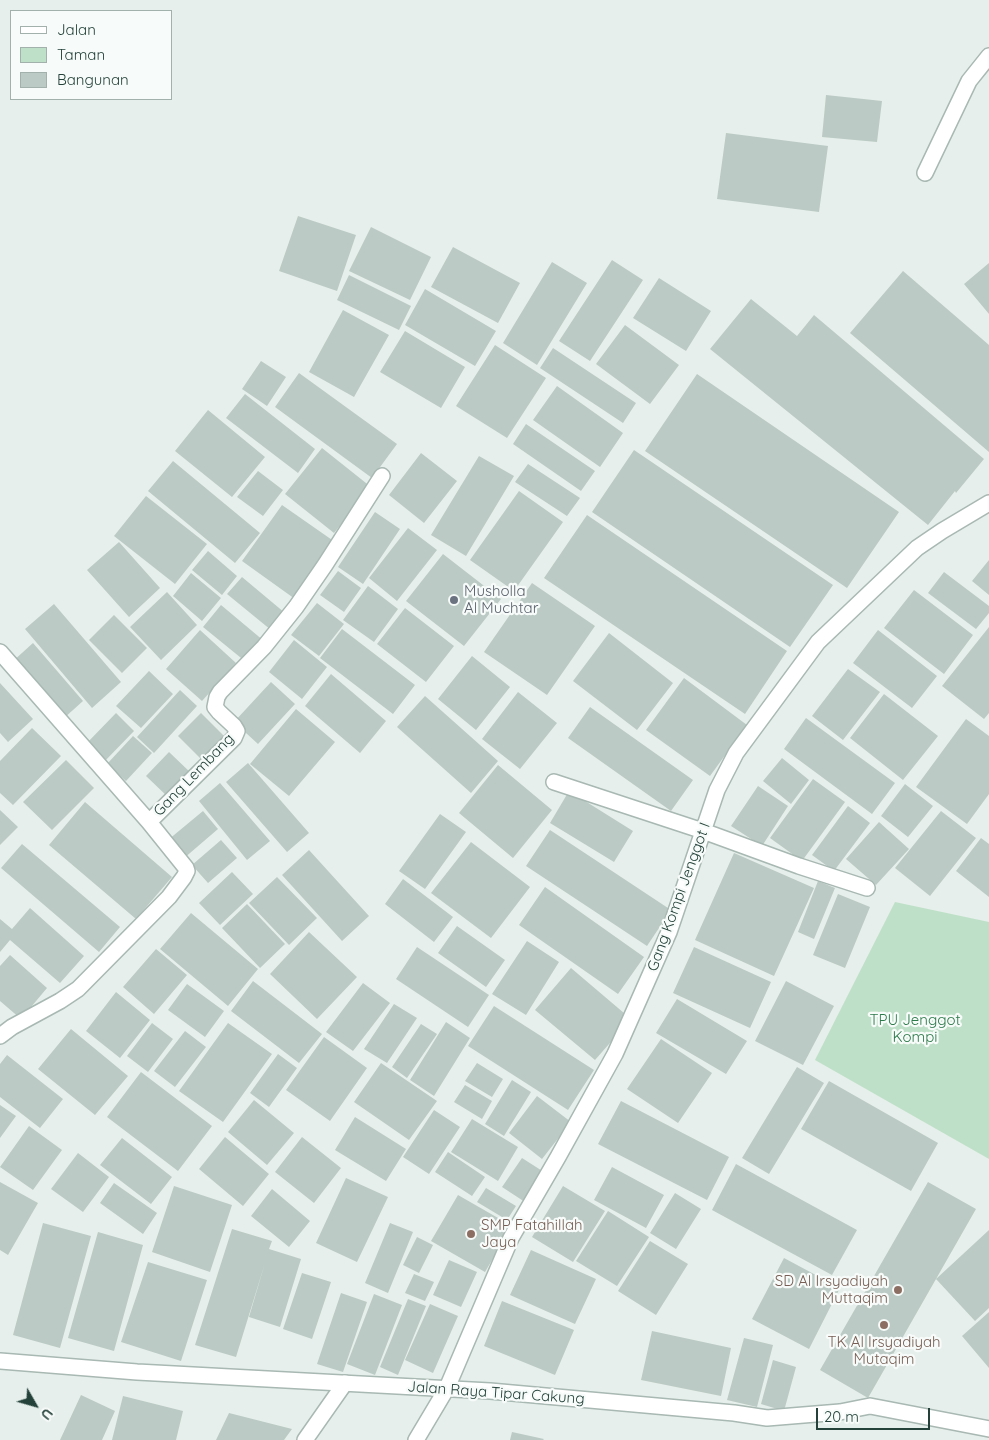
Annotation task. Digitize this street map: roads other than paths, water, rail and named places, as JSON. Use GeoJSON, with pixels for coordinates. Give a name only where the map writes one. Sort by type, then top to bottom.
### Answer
{"type":"FeatureCollection","features":[{"type":"Feature","properties":{"kind":"street"},"geometry":{"type":"LineString","coordinates":[[925,174],[969,82],[989,56]]}},
{"type":"Feature","properties":{"kind":"street","name":"Gang Lembang"},"geometry":{"type":"LineString","coordinates":[[0,1036],[12,1027],[78,989],[169,897],[184,877],[187,871],[186,868],[149,822],[234,738],[237,731],[215,706],[217,697],[264,647],[296,607],[382,476]]}},
{"type":"Feature","properties":{"kind":"street","name":"Gang Kompi Jenggot I"},"geometry":{"type":"LineString","coordinates":[[416,1440],[447,1388],[511,1238],[615,1054],[669,932],[717,790],[736,753],[818,642],[917,548],[942,530],[989,503]]}},
{"type":"Feature","properties":{"kind":"street"},"geometry":{"type":"LineString","coordinates":[[0,652],[149,822]]}},
{"type":"Feature","properties":{"kind":"street"},"geometry":{"type":"LineString","coordinates":[[554,782],[867,888]]}},
{"type":"Feature","properties":{"kind":"street","name":"Jalan Raya Tipar Cakung"},"geometry":{"type":"LineString","coordinates":[[0,1361],[137,1372],[490,1391],[734,1413],[767,1418],[840,1412],[870,1406],[989,1430]]}},
{"type":"Feature","properties":{"kind":"street"},"geometry":{"type":"LineString","coordinates":[[305,1440],[345,1383]]}},
{"type":"Feature","properties":{"kind":"place","name":"Musholla Al Muchtar"},"geometry":{"type":"Point","coordinates":[454,600]}},
{"type":"Feature","properties":{"kind":"place","name":"SMP Fatahillah Jaya"},"geometry":{"type":"Point","coordinates":[471,1234]}},
{"type":"Feature","properties":{"kind":"place","name":"SD Al Irsyadiyah Muttaqim"},"geometry":{"type":"Point","coordinates":[898,1290]}},
{"type":"Feature","properties":{"kind":"place","name":"TK Al Irsyadiyah Mutaqim"},"geometry":{"type":"Point","coordinates":[884,1325]}},
{"type":"Feature","properties":{"kind":"park label","name":"TPU Jenggot Kompi"},"geometry":{"type":"Point","coordinates":[915,1028]}}]}
